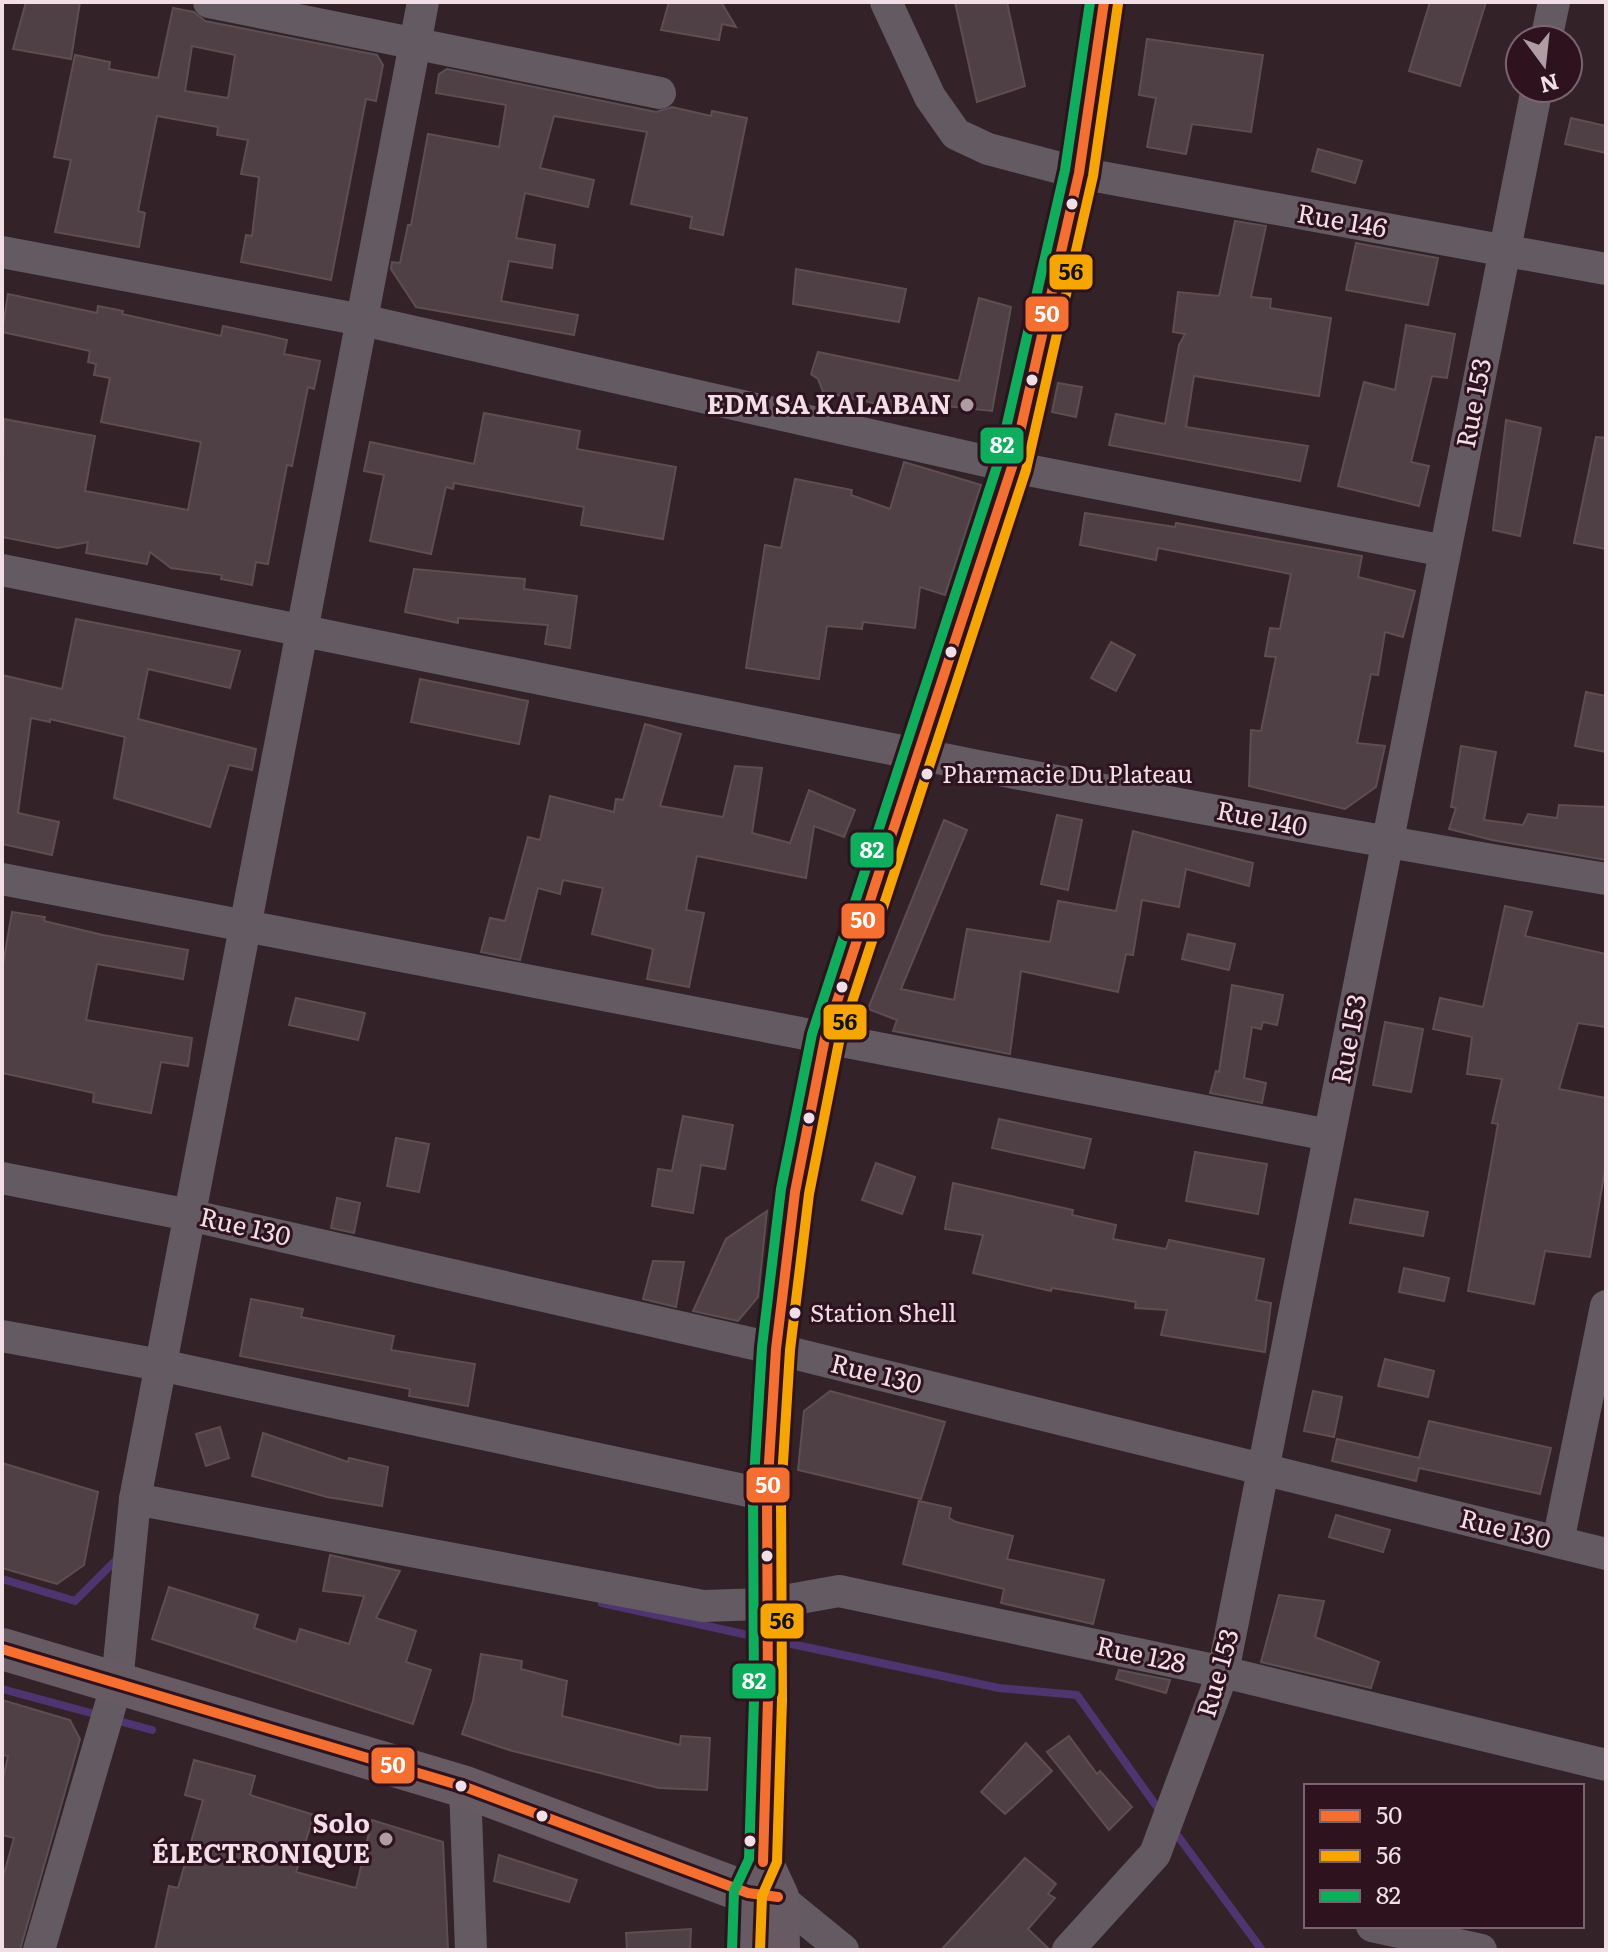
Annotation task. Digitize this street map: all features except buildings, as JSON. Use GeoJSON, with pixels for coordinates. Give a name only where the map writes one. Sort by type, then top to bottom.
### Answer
{"type":"FeatureCollection","features":[{"type":"Feature","properties":{"kind":"main road"},"geometry":{"type":"LineString","coordinates":[[746,1950],[763,1884],[768,1700],[767,1495],[776,1349],[795,1192],[825,1038],[1012,467],[1079,173],[1104,2]]}},
{"type":"Feature","properties":{"kind":"main road"},"geometry":{"type":"LineString","coordinates":[[2,1649],[465,1787],[763,1884]]}},
{"type":"Feature","properties":{"kind":"main road"},"geometry":{"type":"LineString","coordinates":[[763,1884],[779,1950]]}},
{"type":"Feature","properties":{"kind":"street"},"geometry":{"type":"LineString","coordinates":[[209,2],[660,93]]}},
{"type":"Feature","properties":{"kind":"street"},"geometry":{"type":"LineString","coordinates":[[39,1950],[117,1683],[135,1499],[423,2]]}},
{"type":"Feature","properties":{"kind":"street","name":"Rue 146"},"geometry":{"type":"LineString","coordinates":[[886,2],[930,97],[956,134],[988,149],[1079,173],[1606,269]]}},
{"type":"Feature","properties":{"kind":"street"},"geometry":{"type":"LineString","coordinates":[[1549,24],[1554,2]]}},
{"type":"Feature","properties":{"kind":"street","name":"Rue 153"},"geometry":{"type":"LineString","coordinates":[[1068,1950],[1155,1854],[1223,1672],[1534,104]]}},
{"type":"Feature","properties":{"kind":"street"},"geometry":{"type":"LineString","coordinates":[[2,252],[362,320],[1012,467],[1445,551]]}},
{"type":"Feature","properties":{"kind":"street","name":"Rue 140"},"geometry":{"type":"LineString","coordinates":[[2,570],[919,754],[1387,843],[1606,879]]}},
{"type":"Feature","properties":{"kind":"street"},"geometry":{"type":"LineString","coordinates":[[2,879],[1329,1135]]}},
{"type":"Feature","properties":{"kind":"street","name":"Rue 130"},"geometry":{"type":"LineString","coordinates":[[2,1178],[189,1215],[776,1349],[1606,1554]]}},
{"type":"Feature","properties":{"kind":"street"},"geometry":{"type":"LineString","coordinates":[[1558,1542],[1606,1306]]}},
{"type":"Feature","properties":{"kind":"street"},"geometry":{"type":"LineString","coordinates":[[2,1336],[160,1365],[767,1495]]}},
{"type":"Feature","properties":{"kind":"street","name":"Rue 128"},"geometry":{"type":"LineString","coordinates":[[135,1499],[768,1619],[839,1591],[1223,1672],[1606,1765]]}},
{"type":"Feature","properties":{"kind":"street"},"geometry":{"type":"LineString","coordinates":[[465,1787],[471,1950]]}},
{"type":"Feature","properties":{"kind":"street"},"geometry":{"type":"LineString","coordinates":[[763,1884],[843,1950]]}},
{"type":"Feature","properties":{"kind":"street"},"geometry":{"type":"LineString","coordinates":[[1381,1928],[1481,1950]]}},
{"type":"Feature","properties":{"kind":"waterway"},"geometry":{"type":"LineString","coordinates":[[2,1579],[75,1601],[119,1557]]}},
{"type":"Feature","properties":{"kind":"waterway"},"geometry":{"type":"LineString","coordinates":[[602,1603],[757,1637]]}},
{"type":"Feature","properties":{"kind":"waterway"},"geometry":{"type":"LineString","coordinates":[[782,1642],[999,1688],[1077,1695],[1162,1814]]}},
{"type":"Feature","properties":{"kind":"waterway"},"geometry":{"type":"LineString","coordinates":[[2,1689],[102,1716]]}},
{"type":"Feature","properties":{"kind":"waterway"},"geometry":{"type":"LineString","coordinates":[[115,1720],[152,1730]]}},
{"type":"Feature","properties":{"kind":"waterway"},"geometry":{"type":"LineString","coordinates":[[1172,1828],[1262,1950]]}},
{"type":"Feature","properties":{"kind":"transit line","name":"82"},"geometry":{"type":"LineString","coordinates":[[732,1950],[734,1891],[749,1859],[754,1700],[753,1494],[762,1347],[781,1189],[812,1034],[998,463],[1065,170],[1090,2]]}},
{"type":"Feature","properties":{"kind":"transit line","name":"50"},"geometry":{"type":"LineString","coordinates":[[763,1862],[768,1700],[767,1495],[776,1349],[795,1192],[825,1038],[1012,467],[1079,173],[1104,2]]}},
{"type":"Feature","properties":{"kind":"transit line","name":"56"},"geometry":{"type":"LineString","coordinates":[[760,1950],[762,1896],[777,1862],[782,1700],[781,1495],[790,1350],[809,1194],[839,1042],[1026,470],[1093,176],[1118,4]]}},
{"type":"Feature","properties":{"kind":"transit line","name":"50"},"geometry":{"type":"LineString","coordinates":[[2,1649],[465,1787],[748,1893],[778,1897]]}},
{"type":"Feature","properties":{"kind":"place","name":"EDM SA KALABAN"},"geometry":{"type":"Point","coordinates":[967,405]}},
{"type":"Feature","properties":{"kind":"place","name":"Pharmacie Du Plateau"},"geometry":{"type":"Point","coordinates":[927,774]}},
{"type":"Feature","properties":{"kind":"place","name":"Station Shell"},"geometry":{"type":"Point","coordinates":[795,1313]}},
{"type":"Feature","properties":{"kind":"place","name":"Solo ÉLECTRONIQUE"},"geometry":{"type":"Point","coordinates":[386,1839]}}]}
